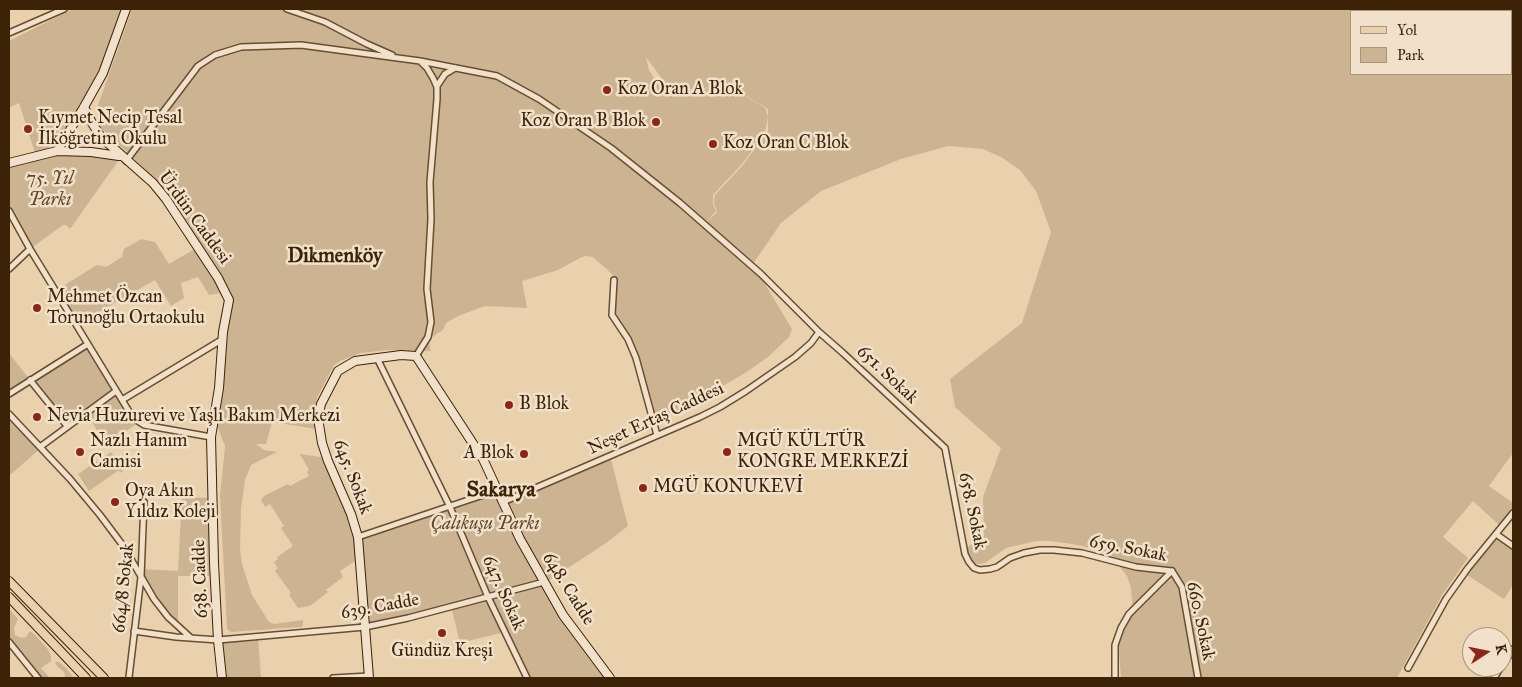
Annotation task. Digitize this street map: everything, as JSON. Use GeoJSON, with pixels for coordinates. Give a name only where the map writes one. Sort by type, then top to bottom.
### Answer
{"type":"FeatureCollection","features":[{"type":"Feature","properties":{"kind":"main road"},"geometry":{"type":"LineString","coordinates":[[9,581],[104,678]]}},
{"type":"Feature","properties":{"kind":"main road"},"geometry":{"type":"LineString","coordinates":[[9,597],[86,678]]}},
{"type":"Feature","properties":{"kind":"street"},"geometry":{"type":"LineString","coordinates":[[9,33],[64,9]]}},
{"type":"Feature","properties":{"kind":"street"},"geometry":{"type":"LineString","coordinates":[[56,151],[103,73],[126,9]]}},
{"type":"Feature","properties":{"kind":"street"},"geometry":{"type":"LineString","coordinates":[[287,9],[325,22],[387,53],[420,61],[431,73],[437,87],[430,182],[431,219],[427,289],[431,322],[428,337],[416,356]]}},
{"type":"Feature","properties":{"kind":"street"},"geometry":{"type":"LineString","coordinates":[[9,163],[56,151],[91,152],[124,159],[198,66],[215,54],[241,47],[301,45],[420,61]]}},
{"type":"Feature","properties":{"kind":"street","name":"651. Sokak"},"geometry":{"type":"LineString","coordinates":[[420,61],[497,76],[539,99],[611,148],[680,204],[761,274],[819,332],[945,448]]}},
{"type":"Feature","properties":{"kind":"street"},"geometry":{"type":"LineString","coordinates":[[437,87],[442,77],[456,68]]}},
{"type":"Feature","properties":{"kind":"street","name":"Ürdün Caddesi"},"geometry":{"type":"LineString","coordinates":[[84,107],[101,137],[152,183],[166,199],[218,278],[230,300]]}},
{"type":"Feature","properties":{"kind":"street"},"geometry":{"type":"LineString","coordinates":[[9,211],[30,249],[133,418],[141,425],[210,437]]}},
{"type":"Feature","properties":{"kind":"street"},"geometry":{"type":"LineString","coordinates":[[9,269],[30,249]]}},
{"type":"Feature","properties":{"kind":"street"},"geometry":{"type":"LineString","coordinates":[[614,280],[612,315],[628,339],[636,358],[658,435]]}},
{"type":"Feature","properties":{"kind":"street","name":"638. Cadde"},"geometry":{"type":"LineString","coordinates":[[222,678],[218,640],[210,437],[219,388],[223,339],[230,300]]}},
{"type":"Feature","properties":{"kind":"street","name":"Neşet Ertaş Caddesi"},"geometry":{"type":"LineString","coordinates":[[503,502],[700,417],[746,391],[795,357],[811,344],[819,332]]}},
{"type":"Feature","properties":{"kind":"street"},"geometry":{"type":"LineString","coordinates":[[122,400],[223,339]]}},
{"type":"Feature","properties":{"kind":"street"},"geometry":{"type":"LineString","coordinates":[[9,394],[88,344]]}},
{"type":"Feature","properties":{"kind":"street","name":"645. Sokak"},"geometry":{"type":"LineString","coordinates":[[369,677],[358,537],[351,514],[328,461],[319,431],[318,418],[321,404],[338,371],[355,361],[377,357],[416,356]]}},
{"type":"Feature","properties":{"kind":"street","name":"648. Cadde"},"geometry":{"type":"LineString","coordinates":[[416,356],[483,460],[520,539],[563,614],[610,678]]}},
{"type":"Feature","properties":{"kind":"street","name":"647. Sokak"},"geometry":{"type":"LineString","coordinates":[[377,357],[450,507],[488,597],[527,678]]}},
{"type":"Feature","properties":{"kind":"street"},"geometry":{"type":"LineString","coordinates":[[30,380],[67,426]]}},
{"type":"Feature","properties":{"kind":"street"},"geometry":{"type":"LineString","coordinates":[[40,447],[116,391]]}},
{"type":"Feature","properties":{"kind":"street"},"geometry":{"type":"LineString","coordinates":[[9,414],[70,479],[100,515],[124,547],[154,599],[168,617],[191,639]]}},
{"type":"Feature","properties":{"kind":"street","name":"658. Sokak"},"geometry":{"type":"LineString","coordinates":[[945,448],[965,554],[969,562],[974,568],[990,570],[998,567],[1010,558]]}},
{"type":"Feature","properties":{"kind":"street"},"geometry":{"type":"LineString","coordinates":[[358,537],[498,490]]}},
{"type":"Feature","properties":{"kind":"street","name":"664/8 Sokak"},"geometry":{"type":"LineString","coordinates":[[129,678],[141,577],[144,502]]}},
{"type":"Feature","properties":{"kind":"street"},"geometry":{"type":"LineString","coordinates":[[1408,668],[1446,599],[1468,568],[1513,513]]}},
{"type":"Feature","properties":{"kind":"street"},"geometry":{"type":"LineString","coordinates":[[1496,534],[1513,546]]}},
{"type":"Feature","properties":{"kind":"street","name":"659. Sokak"},"geometry":{"type":"LineString","coordinates":[[1010,558],[1040,550],[1054,550],[1082,553],[1136,567],[1172,571]]}},
{"type":"Feature","properties":{"kind":"street","name":"659. Sokak"},"geometry":{"type":"LineString","coordinates":[[1115,678],[1115,645],[1121,628],[1129,614],[1172,571]]}},
{"type":"Feature","properties":{"kind":"street","name":"660. Sokak"},"geometry":{"type":"LineString","coordinates":[[1172,571],[1182,587],[1198,678]]}},
{"type":"Feature","properties":{"kind":"street","name":"639. Cadde"},"geometry":{"type":"LineString","coordinates":[[134,630],[191,639],[218,640],[365,627],[408,618],[544,582]]}},
{"type":"Feature","properties":{"kind":"street"},"geometry":{"type":"LineString","coordinates":[[9,642],[38,678]]}},
{"type":"Feature","properties":{"kind":"street"},"geometry":{"type":"LineString","coordinates":[[333,678],[369,677]]}},
{"type":"Feature","properties":{"kind":"green space"},"geometry":{"type":"Polygon","coordinates":[[[73,9],[121,9],[99,71],[84,99],[66,128],[46,151],[35,153],[19,103],[9,106],[9,41],[73,9]]]}},
{"type":"Feature","properties":{"kind":"green space"},"geometry":{"type":"Polygon","coordinates":[[[132,9],[1422,9],[1350,10],[1350,75],[1512,75],[1513,26],[1513,453],[1489,486],[1513,503],[1513,508],[1500,526],[1473,501],[1443,537],[1468,558],[1442,595],[1397,678],[1121,678],[1118,637],[1133,612],[1131,588],[1127,576],[1109,553],[1078,545],[1036,541],[1006,548],[985,563],[977,564],[970,562],[965,549],[984,536],[983,497],[1001,448],[955,407],[950,379],[1022,323],[1051,232],[1036,191],[1020,170],[1001,157],[983,149],[948,146],[901,159],[821,191],[781,223],[753,264],[792,329],[789,337],[768,357],[745,373],[699,400],[657,420],[650,406],[636,354],[612,311],[614,276],[593,257],[585,256],[558,270],[522,281],[527,308],[485,306],[458,316],[446,323],[443,330],[432,337],[429,342],[431,351],[387,350],[361,353],[334,365],[317,398],[314,412],[316,429],[272,422],[266,444],[256,444],[264,450],[277,452],[251,465],[245,480],[241,508],[240,549],[242,564],[252,595],[269,622],[274,624],[303,620],[303,626],[231,632],[227,629],[220,496],[225,446],[217,426],[233,300],[187,221],[159,182],[99,126],[98,105],[132,9]],[[646,57],[649,70],[654,78],[668,91],[684,93],[713,87],[671,91],[646,57]],[[724,86],[765,108],[768,117],[768,109],[748,97],[724,86]],[[768,117],[765,131],[759,142],[713,195],[713,204],[716,211],[704,224],[717,212],[714,203],[715,195],[742,166],[768,131],[768,117]]]}},
{"type":"Feature","properties":{"kind":"green space","name":"75. Yıl Parkı"},"geometry":{"type":"Polygon","coordinates":[[[57,151],[121,157],[70,229],[63,225],[30,249],[9,211],[9,163],[57,151]]]}},
{"type":"Feature","properties":{"kind":"green space"},"geometry":{"type":"Polygon","coordinates":[[[141,239],[155,242],[169,264],[198,247],[226,292],[209,295],[198,277],[181,283],[184,298],[171,306],[155,280],[76,325],[55,291],[97,265],[106,267],[122,257],[124,249],[141,239]]]}},
{"type":"Feature","properties":{"kind":"green space"},"geometry":{"type":"Polygon","coordinates":[[[88,344],[138,423],[106,444],[86,413],[67,426],[30,381],[9,394],[9,353],[30,380],[88,344]]]}},
{"type":"Feature","properties":{"kind":"green space"},"geometry":{"type":"Polygon","coordinates":[[[11,416],[41,448],[9,476],[9,418],[11,416]]]}},
{"type":"Feature","properties":{"kind":"green space"},"geometry":{"type":"Polygon","coordinates":[[[111,452],[123,471],[120,473],[119,470],[89,491],[78,474],[111,452]]]}},
{"type":"Feature","properties":{"kind":"green space","name":"Çalıkuşu Parkı"},"geometry":{"type":"Polygon","coordinates":[[[300,454],[320,457],[326,455],[358,537],[498,490],[503,502],[610,455],[628,526],[606,543],[545,583],[610,678],[527,678],[505,632],[460,643],[451,606],[365,627],[360,558],[340,571],[343,577],[326,590],[328,592],[310,606],[298,608],[289,595],[291,593],[275,571],[278,568],[274,562],[278,559],[277,557],[293,546],[281,528],[284,526],[270,504],[265,507],[261,500],[264,496],[288,484],[290,486],[309,476],[307,472],[309,470],[300,454]]]}},
{"type":"Feature","properties":{"kind":"green space"},"geometry":{"type":"Polygon","coordinates":[[[182,497],[211,498],[215,576],[178,576],[178,627],[168,617],[141,577],[141,569],[178,571],[182,497]]]}},
{"type":"Feature","properties":{"kind":"green space"},"geometry":{"type":"Polygon","coordinates":[[[1496,534],[1513,546],[1513,585],[1504,599],[1464,573],[1496,534]]]}},
{"type":"Feature","properties":{"kind":"green space"},"geometry":{"type":"Polygon","coordinates":[[[9,609],[18,619],[14,628],[15,635],[22,638],[26,637],[30,631],[47,648],[51,661],[41,668],[50,678],[42,678],[9,639],[9,609]]]}},
{"type":"Feature","properties":{"kind":"green space"},"geometry":{"type":"Polygon","coordinates":[[[258,637],[261,678],[222,678],[218,640],[258,637]]]}},
{"type":"Feature","properties":{"kind":"green space"},"geometry":{"type":"Polygon","coordinates":[[[55,662],[59,662],[74,678],[64,678],[64,672],[55,662]]]}},
{"type":"Feature","properties":{"kind":"place","name":"Koz Oran A Blok"},"geometry":{"type":"Point","coordinates":[607,90]}},
{"type":"Feature","properties":{"kind":"place","name":"Koz Oran B Blok"},"geometry":{"type":"Point","coordinates":[656,122]}},
{"type":"Feature","properties":{"kind":"place","name":"Kıymet Necip Tesal İlköğretim Okulu"},"geometry":{"type":"Point","coordinates":[28,129]}},
{"type":"Feature","properties":{"kind":"place","name":"Koz Oran C Blok"},"geometry":{"type":"Point","coordinates":[713,144]}},
{"type":"Feature","properties":{"kind":"place","name":"Mehmet Özcan Torunoğlu Ortaokulu"},"geometry":{"type":"Point","coordinates":[37,308]}},
{"type":"Feature","properties":{"kind":"place","name":"B Blok"},"geometry":{"type":"Point","coordinates":[509,405]}},
{"type":"Feature","properties":{"kind":"place","name":"Nevia Huzurevi ve Yaşlı Bakım Merkezi"},"geometry":{"type":"Point","coordinates":[37,417]}},
{"type":"Feature","properties":{"kind":"place","name":"Nazlı Hanım Camisi"},"geometry":{"type":"Point","coordinates":[80,452]}},
{"type":"Feature","properties":{"kind":"place","name":"MGÜ KÜLTÜR KONGRE MERKEZİ"},"geometry":{"type":"Point","coordinates":[727,452]}},
{"type":"Feature","properties":{"kind":"place","name":"A Blok"},"geometry":{"type":"Point","coordinates":[524,454]}},
{"type":"Feature","properties":{"kind":"place","name":"MGÜ KONUKEVİ"},"geometry":{"type":"Point","coordinates":[643,488]}},
{"type":"Feature","properties":{"kind":"place","name":"Oya Akın Yıldız Koleji"},"geometry":{"type":"Point","coordinates":[115,502]}},
{"type":"Feature","properties":{"kind":"place","name":"Gündüz Kreşi"},"geometry":{"type":"Point","coordinates":[442,633]}},
{"type":"Feature","properties":{"kind":"district","name":"Dikmenköy"},"geometry":{"type":"Point","coordinates":[335,257]}},
{"type":"Feature","properties":{"kind":"district","name":"Sakarya"},"geometry":{"type":"Point","coordinates":[501,491]}}]}
